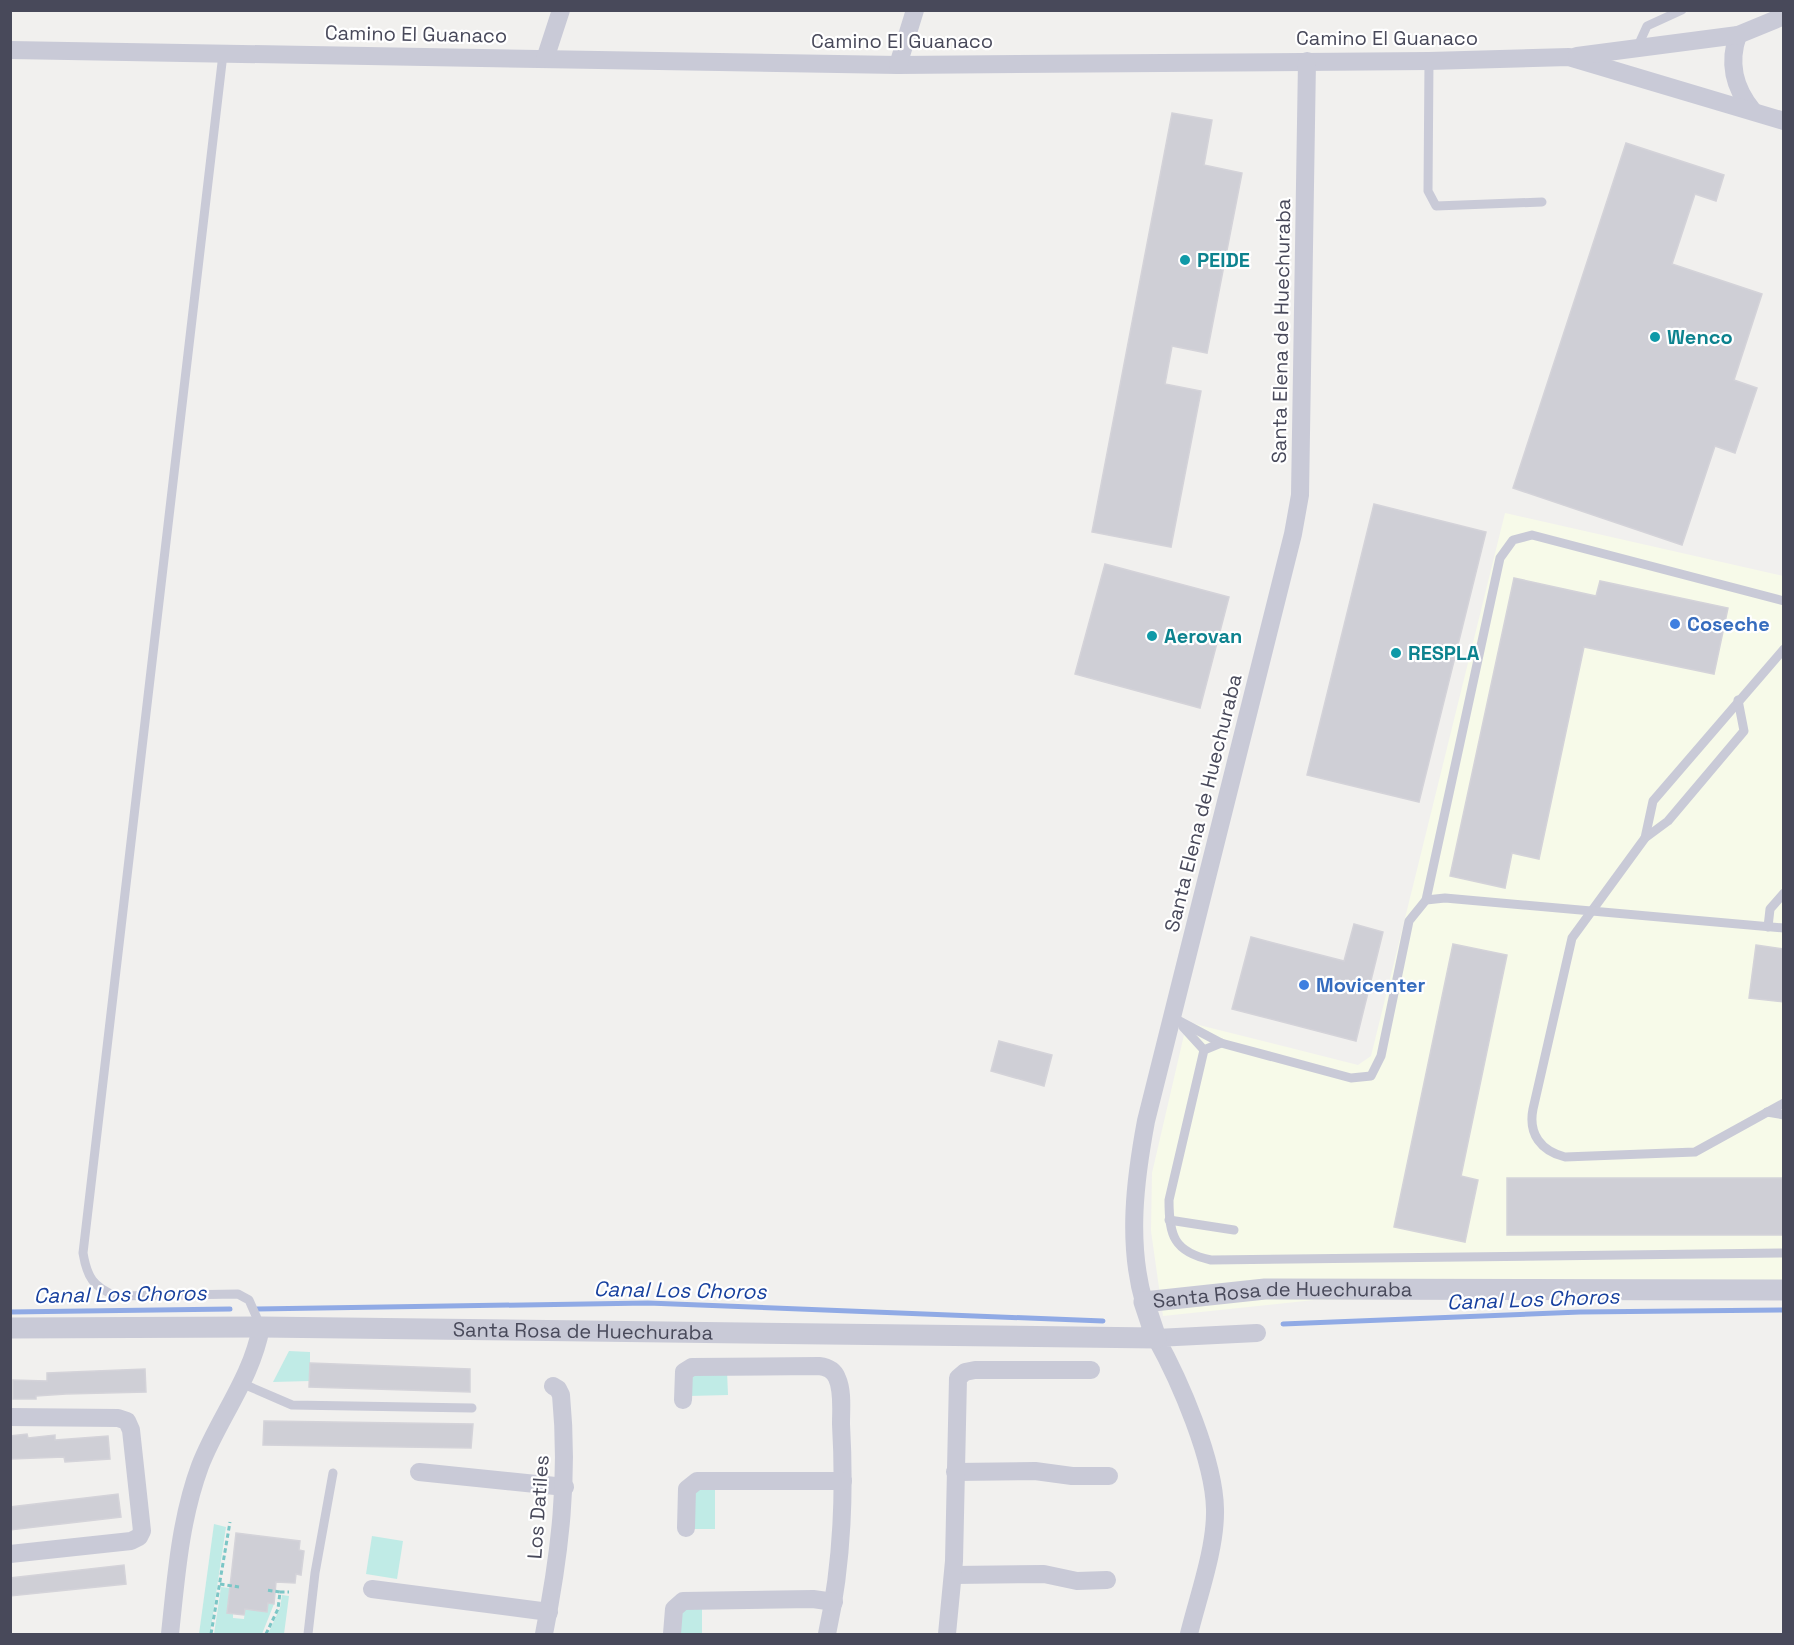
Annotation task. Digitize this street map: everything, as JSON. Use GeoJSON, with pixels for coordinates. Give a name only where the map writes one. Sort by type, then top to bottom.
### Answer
{"type":"FeatureCollection","features":[{"type":"Feature","properties":{"kind":"street"},"geometry":{"type":"LineString","coordinates":[[544,59],[561,10]]}},
{"type":"Feature","properties":{"kind":"street"},"geometry":{"type":"LineString","coordinates":[[898,64],[915,10]]}},
{"type":"Feature","properties":{"kind":"street"},"geometry":{"type":"LineString","coordinates":[[1569,57],[1738,35],[1784,16]]}},
{"type":"Feature","properties":{"kind":"street"},"geometry":{"type":"LineString","coordinates":[[1738,35],[1733,52],[1733,72],[1740,93],[1753,111]]}},
{"type":"Feature","properties":{"kind":"street","name":"Camino El Guanaco"},"geometry":{"type":"LineString","coordinates":[[10,50],[898,64],[1429,61],[1569,57],[1784,121]]}},
{"type":"Feature","properties":{"kind":"street","name":"Santa Elena de Huechuraba"},"geometry":{"type":"LineString","coordinates":[[1144,1302],[1136,1261],[1137,1171],[1146,1120],[1297,515],[1301,469],[1307,61]]}},
{"type":"Feature","properties":{"kind":"street","name":"Santa Rosa de Huechuraba"},"geometry":{"type":"LineString","coordinates":[[1156,1338],[1144,1302],[1265,1289],[1784,1290]]}},
{"type":"Feature","properties":{"kind":"street","name":"Santa Rosa de Huechuraba"},"geometry":{"type":"LineString","coordinates":[[10,1328],[261,1328],[1156,1338],[1257,1333]]}},
{"type":"Feature","properties":{"kind":"street"},"geometry":{"type":"LineString","coordinates":[[170,1635],[182,1533],[192,1489],[211,1441],[256,1353],[261,1328]]}},
{"type":"Feature","properties":{"kind":"street"},"geometry":{"type":"LineString","coordinates":[[1156,1338],[1172,1367],[1200,1443],[1212,1485],[1215,1510],[1189,1635]]}},
{"type":"Feature","properties":{"kind":"street"},"geometry":{"type":"LineString","coordinates":[[682,1400],[684,1372],[692,1367],[811,1365],[829,1369],[836,1375],[839,1384],[843,1481],[834,1602],[827,1635]]}},
{"type":"Feature","properties":{"kind":"street"},"geometry":{"type":"LineString","coordinates":[[947,1635],[953,1575],[956,1386],[961,1374],[975,1370],[1091,1370]]}},
{"type":"Feature","properties":{"kind":"street","name":"Los Datiles"},"geometry":{"type":"LineString","coordinates":[[544,1635],[565,1487],[561,1395],[553,1386]]}},
{"type":"Feature","properties":{"kind":"street"},"geometry":{"type":"LineString","coordinates":[[10,1417],[118,1418],[127,1421],[142,1531],[139,1537],[131,1541],[10,1554]]}},
{"type":"Feature","properties":{"kind":"street"},"geometry":{"type":"LineString","coordinates":[[955,1472],[1035,1471],[1072,1476],[1109,1476]]}},
{"type":"Feature","properties":{"kind":"street"},"geometry":{"type":"LineString","coordinates":[[419,1472],[565,1487]]}},
{"type":"Feature","properties":{"kind":"street"},"geometry":{"type":"LineString","coordinates":[[686,1528],[687,1489],[697,1481],[843,1481]]}},
{"type":"Feature","properties":{"kind":"street"},"geometry":{"type":"LineString","coordinates":[[953,1575],[1044,1574],[1077,1581],[1107,1580]]}},
{"type":"Feature","properties":{"kind":"street"},"geometry":{"type":"LineString","coordinates":[[372,1589],[549,1612]]}},
{"type":"Feature","properties":{"kind":"street"},"geometry":{"type":"LineString","coordinates":[[672,1635],[674,1609],[683,1601],[813,1599],[834,1602]]}},
{"type":"Feature","properties":{"kind":"lane"},"geometry":{"type":"LineString","coordinates":[[1637,48],[1647,26],[1682,10]]}},
{"type":"Feature","properties":{"kind":"lane"},"geometry":{"type":"LineString","coordinates":[[223,54],[83,1253],[91,1281],[100,1290],[116,1296],[238,1294],[249,1300],[261,1328]]}},
{"type":"Feature","properties":{"kind":"lane"},"geometry":{"type":"LineString","coordinates":[[1429,61],[1428,191],[1436,206],[1542,202]]}},
{"type":"Feature","properties":{"kind":"lane"},"geometry":{"type":"LineString","coordinates":[[1172,1018],[1221,1044],[1351,1078],[1371,1076],[1381,1056],[1409,921],[1426,900],[1500,558],[1513,540],[1533,535],[1784,601]]}},
{"type":"Feature","properties":{"kind":"lane"},"geometry":{"type":"LineString","coordinates":[[1646,838],[1653,801],[1784,649]]}},
{"type":"Feature","properties":{"kind":"lane"},"geometry":{"type":"LineString","coordinates":[[1738,700],[1744,731],[1668,821],[1646,838],[1572,938],[1532,1114],[1532,1127],[1535,1138],[1553,1154],[1565,1157],[1681,1154],[1706,1147],[1784,1103]]}},
{"type":"Feature","properties":{"kind":"lane"},"geometry":{"type":"LineString","coordinates":[[1768,927],[1770,909],[1784,893]]}},
{"type":"Feature","properties":{"kind":"lane"},"geometry":{"type":"LineString","coordinates":[[1426,900],[1445,898],[1594,909],[1784,928]]}},
{"type":"Feature","properties":{"kind":"lane"},"geometry":{"type":"LineString","coordinates":[[1172,1018],[1204,1050]]}},
{"type":"Feature","properties":{"kind":"lane"},"geometry":{"type":"LineString","coordinates":[[1204,1050],[1221,1044]]}},
{"type":"Feature","properties":{"kind":"lane"},"geometry":{"type":"LineString","coordinates":[[1204,1050],[1172,1182],[1169,1220],[1173,1237],[1191,1256],[1211,1260],[1784,1253]]}},
{"type":"Feature","properties":{"kind":"lane"},"geometry":{"type":"LineString","coordinates":[[1767,1112],[1784,1115]]}},
{"type":"Feature","properties":{"kind":"lane"},"geometry":{"type":"LineString","coordinates":[[1169,1220],[1234,1230]]}},
{"type":"Feature","properties":{"kind":"lane"},"geometry":{"type":"LineString","coordinates":[[241,1383],[292,1405],[472,1408]]}},
{"type":"Feature","properties":{"kind":"lane"},"geometry":{"type":"LineString","coordinates":[[308,1635],[315,1573],[333,1473]]}},
{"type":"Feature","properties":{"kind":"path"},"geometry":{"type":"LineString","coordinates":[[211,1635],[230,1522]]}},
{"type":"Feature","properties":{"kind":"path"},"geometry":{"type":"LineString","coordinates":[[219,1584],[239,1587]]}},
{"type":"Feature","properties":{"kind":"path"},"geometry":{"type":"LineString","coordinates":[[266,1590],[289,1592]]}},
{"type":"Feature","properties":{"kind":"path"},"geometry":{"type":"LineString","coordinates":[[266,1635],[278,1608],[280,1592]]}},
{"type":"Feature","properties":{"kind":"shaded area","name":"Movicenter"},"geometry":{"type":"Polygon","coordinates":[[[1505,513],[1783,576],[1783,1295],[1314,1300],[1163,1316],[1151,1231],[1152,1173],[1187,1022],[1358,1065],[1371,1056],[1505,513]]]}},
{"type":"Feature","properties":{"kind":"shaded area"},"geometry":{"type":"Polygon","coordinates":[[[289,1351],[310,1352],[310,1381],[273,1382],[289,1351]]]}},
{"type":"Feature","properties":{"kind":"shaded area"},"geometry":{"type":"Polygon","coordinates":[[[727,1371],[728,1395],[689,1396],[689,1372],[727,1371]]]}},
{"type":"Feature","properties":{"kind":"shaded area"},"geometry":{"type":"Polygon","coordinates":[[[691,1490],[715,1490],[715,1529],[691,1529],[691,1490]]]}},
{"type":"Feature","properties":{"kind":"shaded area"},"geometry":{"type":"Polygon","coordinates":[[[214,1524],[226,1527],[210,1634],[199,1634],[214,1524]]]}},
{"type":"Feature","properties":{"kind":"shaded area"},"geometry":{"type":"Polygon","coordinates":[[[372,1536],[403,1541],[397,1579],[366,1574],[372,1536]]]}},
{"type":"Feature","properties":{"kind":"shaded area"},"geometry":{"type":"Polygon","coordinates":[[[221,1587],[238,1589],[238,1593],[229,1592],[227,1612],[233,1613],[233,1618],[244,1619],[245,1609],[267,1611],[268,1603],[274,1604],[262,1634],[214,1634],[221,1587]]]}},
{"type":"Feature","properties":{"kind":"shaded area"},"geometry":{"type":"Polygon","coordinates":[[[282,1595],[289,1596],[284,1634],[268,1634],[280,1608],[282,1595]]]}},
{"type":"Feature","properties":{"kind":"shaded area"},"geometry":{"type":"Polygon","coordinates":[[[702,1608],[702,1634],[679,1634],[678,1609],[702,1608]]]}},
{"type":"Feature","properties":{"kind":"building","name":"PEIDE"},"geometry":{"type":"Polygon","coordinates":[[[1172,113],[1212,120],[1204,165],[1242,173],[1207,353],[1172,346],[1165,384],[1201,391],[1171,547],[1092,532],[1172,113]]]}},
{"type":"Feature","properties":{"kind":"building","name":"Wenco"},"geometry":{"type":"Polygon","coordinates":[[[1626,143],[1724,175],[1716,201],[1695,194],[1672,264],[1762,294],[1734,380],[1757,388],[1735,453],[1715,446],[1682,545],[1513,488],[1626,143]]]}},
{"type":"Feature","properties":{"kind":"building","name":"RESPLA"},"geometry":{"type":"Polygon","coordinates":[[[1374,504],[1486,532],[1419,802],[1307,775],[1374,504]]]}},
{"type":"Feature","properties":{"kind":"building","name":"Aerovan"},"geometry":{"type":"Polygon","coordinates":[[[1105,564],[1229,597],[1200,708],[1075,674],[1105,564]]]}},
{"type":"Feature","properties":{"kind":"building"},"geometry":{"type":"Polygon","coordinates":[[[1514,578],[1596,596],[1600,581],[1728,608],[1714,674],[1584,647],[1539,859],[1512,853],[1505,888],[1450,876],[1514,578]]]}},
{"type":"Feature","properties":{"kind":"building","name":"Movicenter"},"geometry":{"type":"Polygon","coordinates":[[[1354,924],[1383,932],[1356,1041],[1232,1009],[1251,937],[1344,961],[1354,924]]]}},
{"type":"Feature","properties":{"kind":"building"},"geometry":{"type":"Polygon","coordinates":[[[1453,944],[1507,955],[1461,1176],[1478,1180],[1465,1242],[1394,1227],[1453,944]]]}},
{"type":"Feature","properties":{"kind":"building"},"geometry":{"type":"Polygon","coordinates":[[[1756,945],[1784,949],[1784,1002],[1749,998],[1756,945]]]}},
{"type":"Feature","properties":{"kind":"building"},"geometry":{"type":"Polygon","coordinates":[[[999,1041],[1052,1055],[1044,1086],[991,1071],[999,1041]]]}},
{"type":"Feature","properties":{"kind":"building"},"geometry":{"type":"Polygon","coordinates":[[[1507,1178],[1784,1178],[1784,1235],[1507,1235],[1507,1178]]]}},
{"type":"Feature","properties":{"kind":"building"},"geometry":{"type":"Polygon","coordinates":[[[310,1363],[470,1369],[470,1392],[309,1387],[310,1363]]]}},
{"type":"Feature","properties":{"kind":"building"},"geometry":{"type":"Polygon","coordinates":[[[145,1369],[146,1392],[66,1394],[36,1396],[36,1399],[13,1399],[13,1380],[47,1381],[47,1373],[145,1369]]]}},
{"type":"Feature","properties":{"kind":"building"},"geometry":{"type":"Polygon","coordinates":[[[264,1421],[473,1424],[471,1448],[263,1445],[264,1421]]]}},
{"type":"Feature","properties":{"kind":"building"},"geometry":{"type":"Polygon","coordinates":[[[27,1434],[28,1438],[55,1435],[55,1440],[108,1436],[110,1459],[65,1462],[64,1457],[11,1459],[10,1436],[27,1434]]]}},
{"type":"Feature","properties":{"kind":"building"},"geometry":{"type":"Polygon","coordinates":[[[118,1494],[121,1517],[10,1530],[10,1507],[118,1494]]]}},
{"type":"Feature","properties":{"kind":"building"},"geometry":{"type":"Polygon","coordinates":[[[236,1533],[300,1541],[299,1550],[304,1551],[301,1575],[296,1574],[295,1583],[276,1582],[274,1604],[268,1603],[267,1612],[245,1609],[244,1615],[227,1613],[236,1533]]]}},
{"type":"Feature","properties":{"kind":"building"},"geometry":{"type":"Polygon","coordinates":[[[124,1565],[126,1584],[10,1596],[10,1578],[124,1565]]]}},
{"type":"Feature","properties":{"kind":"waterway","name":"Canal Los Choros"},"geometry":{"type":"LineString","coordinates":[[257,1309],[648,1303],[1103,1321]]}},
{"type":"Feature","properties":{"kind":"waterway","name":"Canal Los Choros"},"geometry":{"type":"LineString","coordinates":[[10,1312],[230,1309]]}},
{"type":"Feature","properties":{"kind":"waterway","name":"Canal Los Choros"},"geometry":{"type":"LineString","coordinates":[[1283,1324],[1580,1312],[1784,1310]]}},
{"type":"Feature","properties":{"kind":"place","name":"PEIDE"},"geometry":{"type":"Point","coordinates":[1185,260]}},
{"type":"Feature","properties":{"kind":"place","name":"Wenco"},"geometry":{"type":"Point","coordinates":[1655,337]}},
{"type":"Feature","properties":{"kind":"place","name":"Coseche"},"geometry":{"type":"Point","coordinates":[1675,624]}},
{"type":"Feature","properties":{"kind":"place","name":"Aerovan"},"geometry":{"type":"Point","coordinates":[1152,636]}},
{"type":"Feature","properties":{"kind":"place","name":"RESPLA"},"geometry":{"type":"Point","coordinates":[1396,653]}},
{"type":"Feature","properties":{"kind":"place","name":"Movicenter"},"geometry":{"type":"Point","coordinates":[1304,985]}}]}
